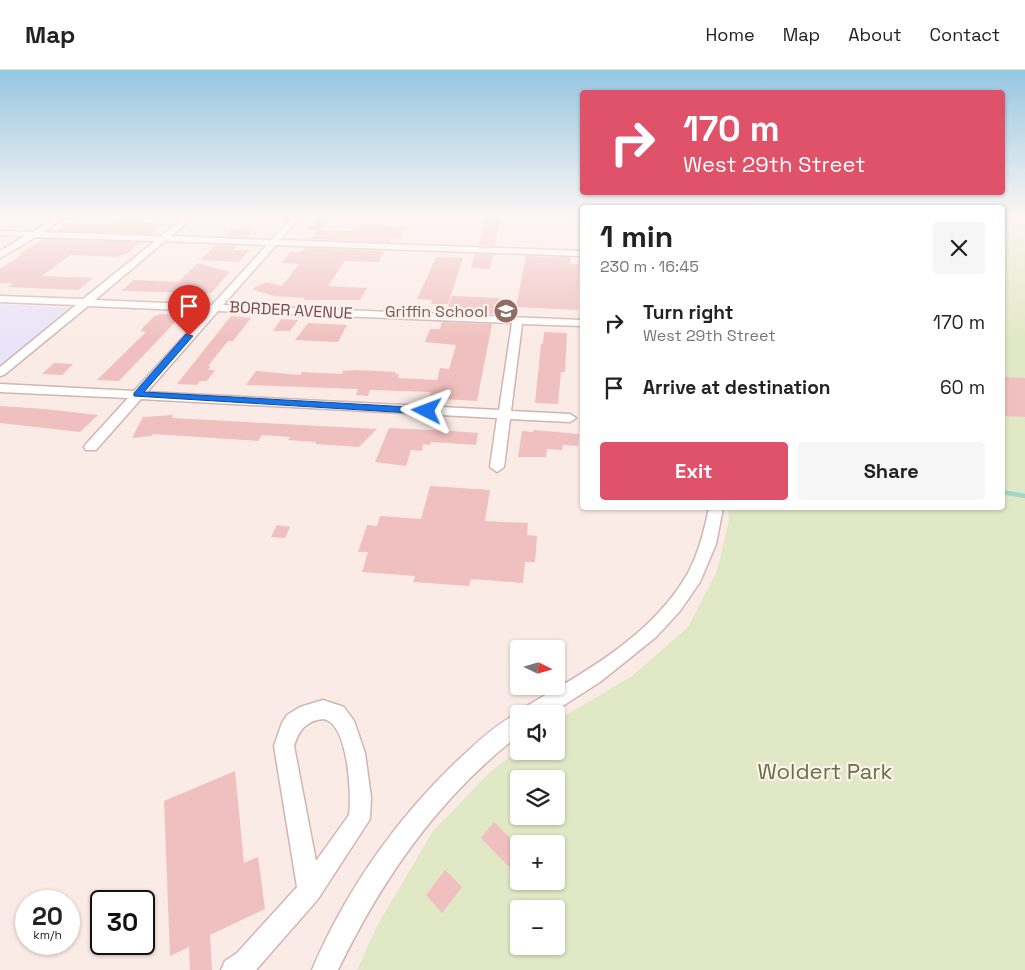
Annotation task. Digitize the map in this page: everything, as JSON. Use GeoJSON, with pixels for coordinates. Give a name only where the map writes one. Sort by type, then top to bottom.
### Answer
{"type":"FeatureCollection","features":[{"type":"Feature","properties":{"kind":"street"},"geometry":{"type":"LineString","coordinates":[[0,373],[141,257]]}},
{"type":"Feature","properties":{"kind":"street"},"geometry":{"type":"LineString","coordinates":[[91,447],[260,257]]}},
{"type":"Feature","properties":{"kind":"street","name":"BORDER AVENUE"},"geometry":{"type":"LineString","coordinates":[[0,299],[580,323]]}},
{"type":"Feature","properties":{"kind":"street"},"geometry":{"type":"LineString","coordinates":[[497,467],[517,321]]}},
{"type":"Feature","properties":{"kind":"street"},"geometry":{"type":"LineString","coordinates":[[0,388],[570,418]]}},
{"type":"Feature","properties":{"kind":"street"},"geometry":{"type":"LineString","coordinates":[[546,705],[618,660],[674,608],[699,566],[709,539],[716,510]]}},
{"type":"Feature","properties":{"kind":"street"},"geometry":{"type":"LineString","coordinates":[[234,970],[246,962],[310,891],[359,819],[362,807],[359,776],[347,729],[342,718],[336,714],[318,710],[297,719],[289,728],[284,746],[310,891]]}},
{"type":"Feature","properties":{"kind":"street"},"geometry":{"type":"LineString","coordinates":[[325,970],[374,881],[419,818],[462,769],[510,730]]}},
{"type":"Feature","properties":{"kind":"shaded area"},"geometry":{"type":"Polygon","coordinates":[[[0,304],[73,308],[0,366],[0,304]]]}},
{"type":"Feature","properties":{"kind":"green space","name":"Woldert Park"},"geometry":{"type":"Polygon","coordinates":[[[1005,257],[1025,257],[1025,970],[357,970],[377,926],[433,831],[490,772],[510,757],[510,760],[565,760],[565,716],[632,676],[688,627],[717,571],[729,520],[728,510],[1005,510],[1005,257]]]}},
{"type":"Feature","properties":{"kind":"building"},"geometry":{"type":"Polygon","coordinates":[[[18,257],[67,257],[42,276],[93,278],[78,290],[8,287],[14,283],[0,283],[0,269],[18,257]]]}},
{"type":"Feature","properties":{"kind":"building"},"geometry":{"type":"Polygon","coordinates":[[[203,257],[243,257],[239,262],[200,260],[203,257]]]}},
{"type":"Feature","properties":{"kind":"building"},"geometry":{"type":"Polygon","coordinates":[[[286,257],[381,257],[378,262],[345,261],[328,286],[367,288],[360,300],[304,300],[305,298],[274,296],[252,289],[266,282],[282,286],[299,264],[281,263],[286,257]]]}},
{"type":"Feature","properties":{"kind":"building"},"geometry":{"type":"Polygon","coordinates":[[[436,257],[463,258],[448,304],[431,304],[432,300],[417,299],[436,257]]]}},
{"type":"Feature","properties":{"kind":"building"},"geometry":{"type":"Polygon","coordinates":[[[474,257],[493,257],[490,269],[471,268],[474,257]]]}},
{"type":"Feature","properties":{"kind":"building"},"geometry":{"type":"Polygon","coordinates":[[[526,257],[570,257],[570,264],[579,264],[578,310],[516,307],[526,257]]]}},
{"type":"Feature","properties":{"kind":"building"},"geometry":{"type":"Polygon","coordinates":[[[198,263],[230,272],[211,293],[121,291],[134,280],[178,282],[198,263]]]}},
{"type":"Feature","properties":{"kind":"building"},"geometry":{"type":"Polygon","coordinates":[[[452,296],[500,298],[495,314],[446,312],[452,296]]]}},
{"type":"Feature","properties":{"kind":"building"},"geometry":{"type":"Polygon","coordinates":[[[160,314],[182,315],[119,381],[97,380],[146,332],[140,331],[153,317],[160,314]]]}},
{"type":"Feature","properties":{"kind":"building"},"geometry":{"type":"Polygon","coordinates":[[[231,316],[251,318],[233,341],[228,341],[208,366],[211,366],[208,370],[215,370],[207,381],[200,381],[197,385],[177,384],[231,316]]]}},
{"type":"Feature","properties":{"kind":"building"},"geometry":{"type":"Polygon","coordinates":[[[281,319],[298,320],[290,331],[273,331],[281,319]]]}},
{"type":"Feature","properties":{"kind":"building"},"geometry":{"type":"Polygon","coordinates":[[[442,322],[492,324],[477,401],[429,398],[431,392],[370,390],[368,396],[356,395],[358,389],[246,385],[256,371],[300,375],[302,372],[342,374],[343,371],[356,370],[396,372],[395,374],[399,374],[398,378],[437,380],[440,368],[449,369],[456,345],[425,342],[430,329],[440,329],[442,322]]]}},
{"type":"Feature","properties":{"kind":"building"},"geometry":{"type":"Polygon","coordinates":[[[308,323],[347,325],[338,342],[295,340],[308,323]]]}},
{"type":"Feature","properties":{"kind":"building"},"geometry":{"type":"Polygon","coordinates":[[[544,332],[567,333],[565,372],[561,372],[558,404],[535,403],[544,332]]]}},
{"type":"Feature","properties":{"kind":"building"},"geometry":{"type":"Polygon","coordinates":[[[54,363],[73,364],[62,375],[42,374],[54,363]]]}},
{"type":"Feature","properties":{"kind":"building"},"geometry":{"type":"Polygon","coordinates":[[[1005,377],[1025,378],[1025,417],[1005,416],[1005,377]]]}},
{"type":"Feature","properties":{"kind":"building"},"geometry":{"type":"Polygon","coordinates":[[[0,406],[98,415],[80,432],[0,423],[0,406]]]}},
{"type":"Feature","properties":{"kind":"building"},"geometry":{"type":"Polygon","coordinates":[[[173,415],[172,418],[377,429],[359,447],[315,444],[316,442],[288,440],[290,437],[262,435],[258,441],[153,434],[152,436],[132,438],[143,417],[173,415]]]}},
{"type":"Feature","properties":{"kind":"building"},"geometry":{"type":"Polygon","coordinates":[[[389,428],[478,433],[476,445],[431,442],[430,445],[423,444],[422,451],[411,450],[406,466],[375,462],[389,428]]]}},
{"type":"Feature","properties":{"kind":"building"},"geometry":{"type":"Polygon","coordinates":[[[534,430],[579,434],[578,446],[563,445],[562,450],[547,449],[546,457],[518,457],[522,431],[533,432],[534,430]]]}},
{"type":"Feature","properties":{"kind":"building"},"geometry":{"type":"Polygon","coordinates":[[[430,486],[490,490],[485,521],[528,523],[527,535],[537,536],[535,562],[525,562],[523,583],[471,579],[469,586],[413,582],[415,576],[362,572],[368,552],[358,552],[367,525],[377,526],[380,516],[421,519],[430,486]]]}},
{"type":"Feature","properties":{"kind":"building"},"geometry":{"type":"Polygon","coordinates":[[[277,525],[290,527],[285,538],[271,537],[277,525]]]}},
{"type":"Feature","properties":{"kind":"building"},"geometry":{"type":"Polygon","coordinates":[[[235,771],[244,863],[258,857],[265,909],[210,935],[212,970],[190,970],[189,947],[170,956],[164,801],[235,771]]]}},
{"type":"Feature","properties":{"kind":"building"},"geometry":{"type":"Polygon","coordinates":[[[494,822],[510,838],[510,868],[481,838],[494,822]]]}},
{"type":"Feature","properties":{"kind":"building"},"geometry":{"type":"Polygon","coordinates":[[[445,870],[462,887],[442,913],[426,895],[445,870]]]}},
{"type":"Feature","properties":{"kind":"waterway"},"geometry":{"type":"LineString","coordinates":[[1005,493],[1025,496]]}},
{"type":"Feature","properties":{"kind":"place","name":"Griffin School"},"geometry":{"type":"Point","coordinates":[506,311]}},
{"type":"Feature","properties":{"kind":"route"},"geometry":{"type":"LineString","coordinates":[[189,336],[137,394],[427,411]]}}]}
